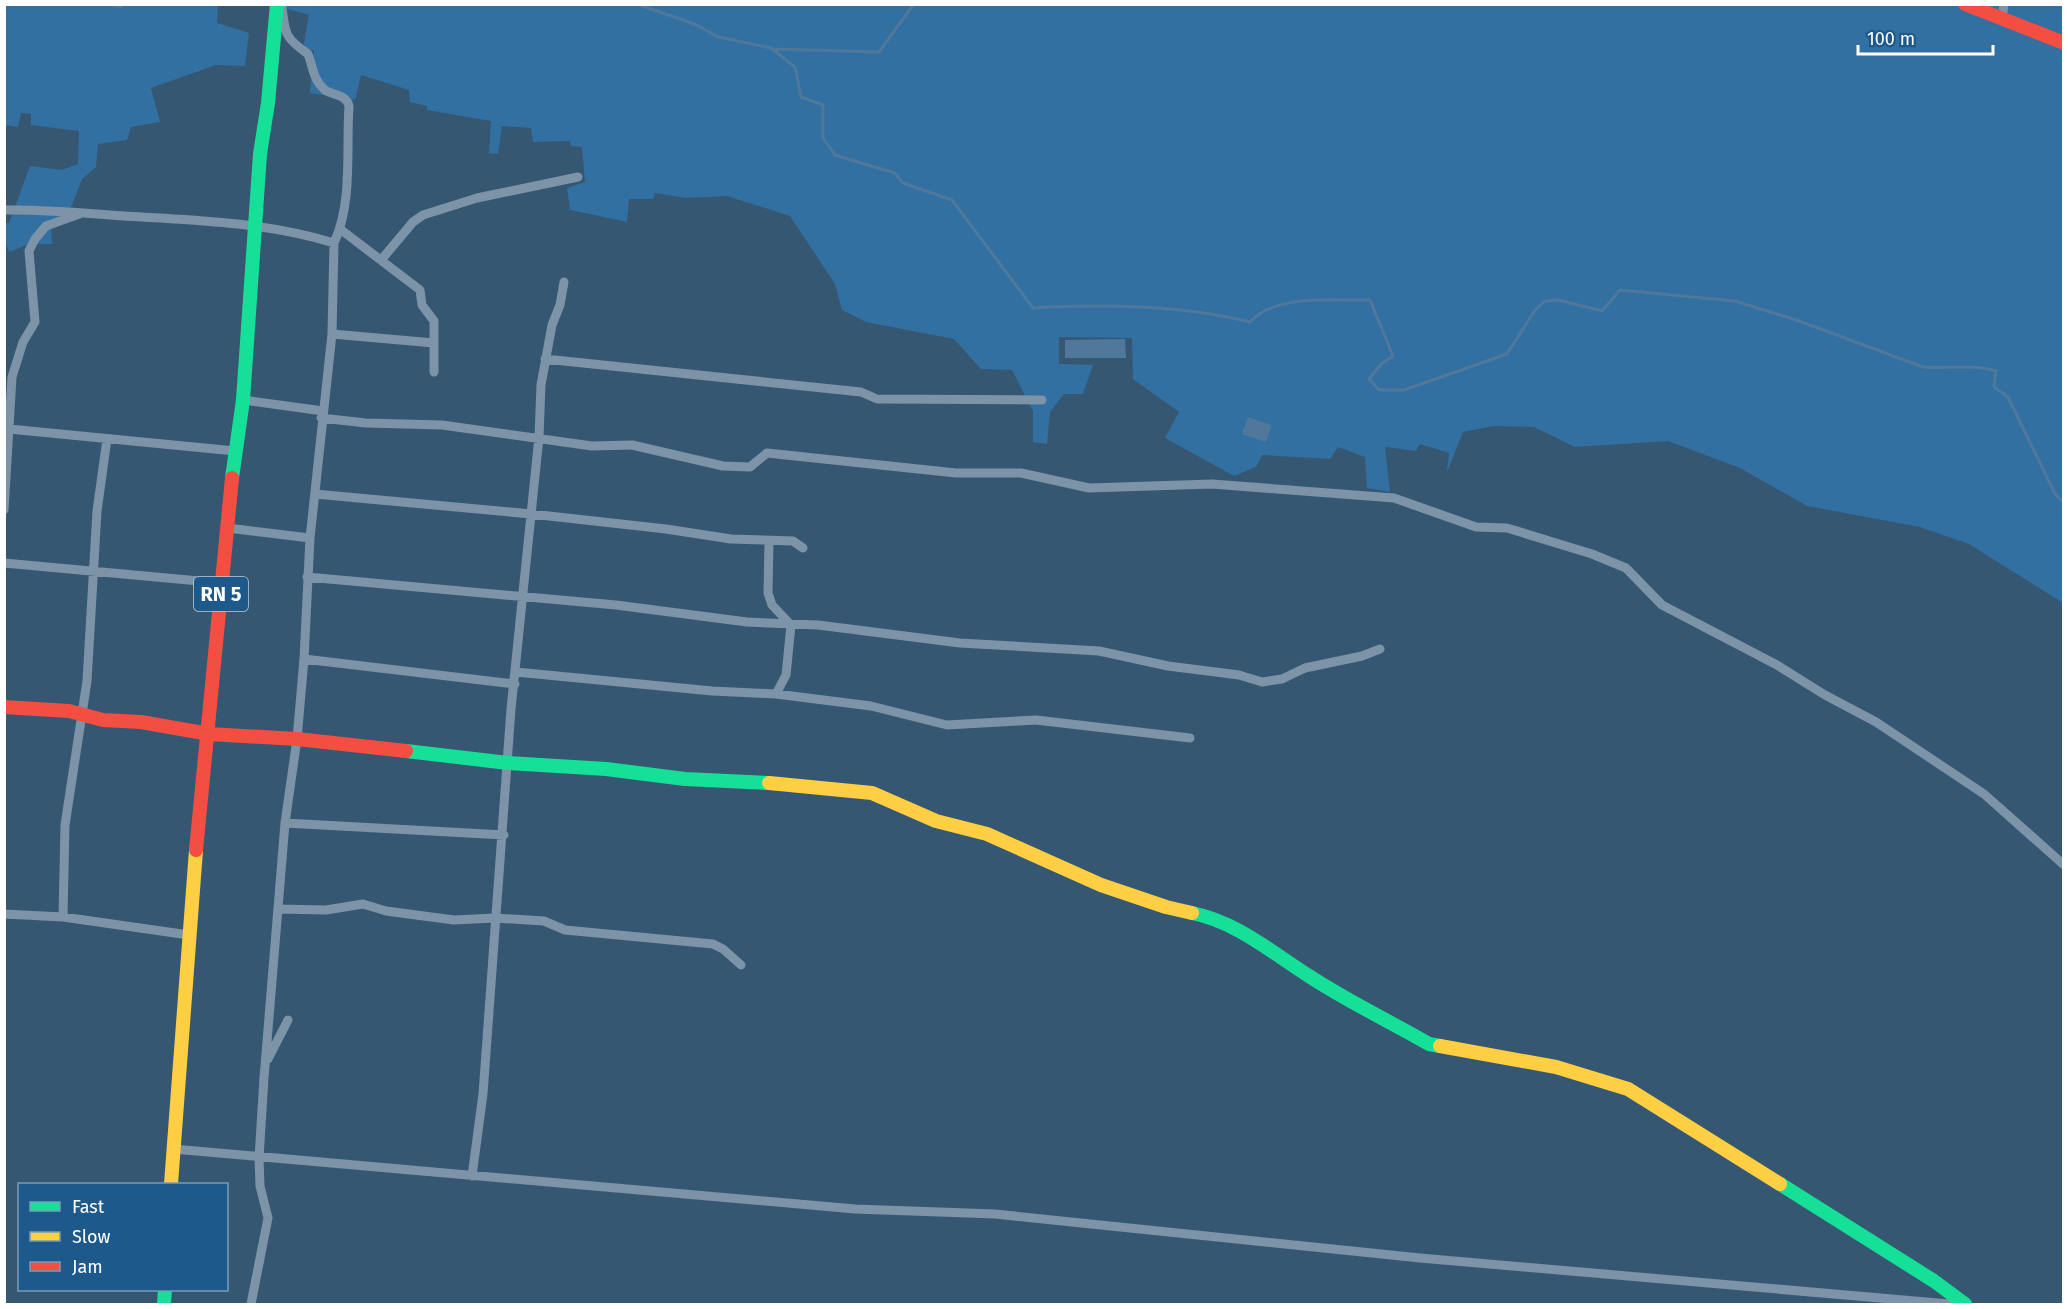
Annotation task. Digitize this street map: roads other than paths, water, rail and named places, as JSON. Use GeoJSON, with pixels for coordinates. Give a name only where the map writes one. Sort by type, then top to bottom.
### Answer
{"type":"FeatureCollection","features":[{"type":"Feature","properties":{"kind":"street","name":"RN 5"},"geometry":{"type":"LineString","coordinates":[[171,1183],[189,935],[221,584],[235,451],[243,400],[260,154],[280,4]]}},
{"type":"Feature","properties":{"kind":"street"},"geometry":{"type":"LineString","coordinates":[[251,1305],[268,1218],[260,1186],[259,1158],[265,1064],[285,824],[297,738],[304,659],[310,538],[332,334],[334,243],[340,229],[346,176],[349,103],[344,97],[325,89],[315,78],[308,54],[289,40],[286,35],[280,4]]}},
{"type":"Feature","properties":{"kind":"street"},"geometry":{"type":"LineString","coordinates":[[1965,4],[2003,11],[2064,43]]}},
{"type":"Feature","properties":{"kind":"street"},"geometry":{"type":"LineString","coordinates":[[382,259],[413,222],[423,215],[477,198],[578,177]]}},
{"type":"Feature","properties":{"kind":"street"},"geometry":{"type":"LineString","coordinates":[[4,210],[170,218],[284,230],[334,243]]}},
{"type":"Feature","properties":{"kind":"street"},"geometry":{"type":"LineString","coordinates":[[4,510],[9,429],[8,376],[35,322],[29,265],[31,245],[46,226],[82,213]]}},
{"type":"Feature","properties":{"kind":"street"},"geometry":{"type":"LineString","coordinates":[[340,229],[420,290],[422,305],[434,321],[434,372]]}},
{"type":"Feature","properties":{"kind":"street"},"geometry":{"type":"LineString","coordinates":[[472,1176],[483,1094],[514,684],[525,598],[539,437],[538,415],[545,359],[564,282]]}},
{"type":"Feature","properties":{"kind":"street"},"geometry":{"type":"LineString","coordinates":[[332,334],[434,343]]}},
{"type":"Feature","properties":{"kind":"street"},"geometry":{"type":"LineString","coordinates":[[545,359],[861,392],[877,399],[1042,400]]}},
{"type":"Feature","properties":{"kind":"street"},"geometry":{"type":"LineString","coordinates":[[243,400],[366,423],[441,426],[539,437],[592,446],[632,445],[723,466],[750,467],[768,453],[956,473],[1021,474],[1089,488],[1212,484],[1394,498],[1476,527],[1507,528],[1592,554],[1626,568],[1662,605],[1777,665],[1825,695],[1876,722],[1984,794],[2064,865]]}},
{"type":"Feature","properties":{"kind":"street"},"geometry":{"type":"LineString","coordinates":[[9,429],[235,451]]}},
{"type":"Feature","properties":{"kind":"street"},"geometry":{"type":"LineString","coordinates":[[63,917],[65,825],[82,715],[96,571],[97,511],[107,439]]}},
{"type":"Feature","properties":{"kind":"street"},"geometry":{"type":"LineString","coordinates":[[315,494],[531,514],[666,529],[731,539],[796,541],[803,548]]}},
{"type":"Feature","properties":{"kind":"street"},"geometry":{"type":"LineString","coordinates":[[228,528],[310,538]]}},
{"type":"Feature","properties":{"kind":"street"},"geometry":{"type":"LineString","coordinates":[[769,541],[768,593],[772,605],[791,626],[786,675],[776,694]]}},
{"type":"Feature","properties":{"kind":"street"},"geometry":{"type":"LineString","coordinates":[[4,563],[221,584]]}},
{"type":"Feature","properties":{"kind":"street"},"geometry":{"type":"LineString","coordinates":[[307,577],[616,605],[791,626],[818,626],[960,644],[1098,651],[1168,666],[1239,675],[1262,682],[1282,679],[1305,668],[1362,656],[1380,649]]}},
{"type":"Feature","properties":{"kind":"street"},"geometry":{"type":"LineString","coordinates":[[304,659],[514,684]]}},
{"type":"Feature","properties":{"kind":"street"},"geometry":{"type":"LineString","coordinates":[[516,672],[712,691],[776,694],[871,706],[947,725],[1006,719],[1039,720],[1190,738]]}},
{"type":"Feature","properties":{"kind":"street"},"geometry":{"type":"LineString","coordinates":[[4,708],[69,711],[105,720],[144,723],[209,734],[297,738],[508,763],[606,769],[686,779],[729,779],[872,793],[936,821],[987,834],[1101,885],[1166,907],[1212,917],[1242,931],[1310,977],[1429,1044],[1556,1067],[1628,1089],[1934,1281],[1965,1305]]}},
{"type":"Feature","properties":{"kind":"street"},"geometry":{"type":"LineString","coordinates":[[285,824],[504,835]]}},
{"type":"Feature","properties":{"kind":"street"},"geometry":{"type":"LineString","coordinates":[[278,909],[326,910],[363,904],[386,911],[454,920],[495,918],[544,921],[565,930],[713,944],[723,949],[741,965]]}},
{"type":"Feature","properties":{"kind":"street"},"geometry":{"type":"LineString","coordinates":[[4,914],[63,917],[189,935]]}},
{"type":"Feature","properties":{"kind":"street"},"geometry":{"type":"LineString","coordinates":[[265,1064],[288,1020]]}},
{"type":"Feature","properties":{"kind":"street"},"geometry":{"type":"LineString","coordinates":[[173,1149],[855,1209],[995,1214],[1397,1256],[1949,1305]]}},
{"type":"Feature","properties":{"kind":"waterway"},"geometry":{"type":"LineString","coordinates":[[110,4],[121,7],[123,4]]}},
{"type":"Feature","properties":{"kind":"waterway"},"geometry":{"type":"LineString","coordinates":[[637,4],[697,25],[718,37],[771,48],[795,67],[801,97],[823,105],[823,138],[835,155],[895,173],[903,183],[952,200],[1033,308],[1142,307],[1197,312],[1250,322],[1275,306],[1306,300],[1370,300],[1393,356],[1381,364],[1369,379],[1379,390],[1404,390],[1507,354],[1535,310],[1545,301],[1558,300],[1602,311],[1620,290],[1735,301],[1799,321],[1923,367],[1969,367],[1996,371],[1994,387],[2008,397],[2055,494],[2064,503]]}},
{"type":"Feature","properties":{"kind":"waterway"},"geometry":{"type":"LineString","coordinates":[[772,49],[879,52],[914,4]]}}]}
